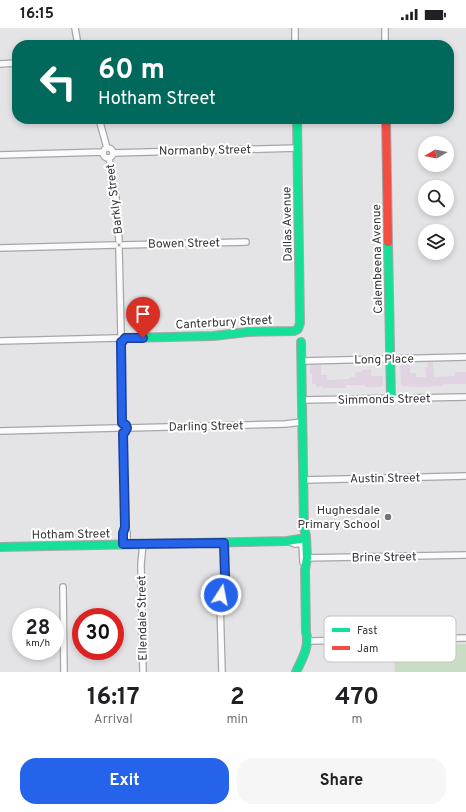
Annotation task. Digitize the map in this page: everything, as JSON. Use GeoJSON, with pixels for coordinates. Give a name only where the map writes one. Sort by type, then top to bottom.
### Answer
{"type":"FeatureCollection","features":[{"type":"Feature","properties":{"kind":"street"},"geometry":{"type":"LineString","coordinates":[[75,28],[77,40]]}},
{"type":"Feature","properties":{"kind":"street"},"geometry":{"type":"LineString","coordinates":[[295,28],[295,40]]}},
{"type":"Feature","properties":{"kind":"street"},"geometry":{"type":"LineString","coordinates":[[385,28],[385,40]]}},
{"type":"Feature","properties":{"kind":"street"},"geometry":{"type":"LineString","coordinates":[[0,64],[12,63]]}},
{"type":"Feature","properties":{"kind":"street","name":"Barkly Street"},"geometry":{"type":"LineString","coordinates":[[100,124],[105,150]]}},
{"type":"Feature","properties":{"kind":"street","name":"Dallas Avenue"},"geometry":{"type":"LineString","coordinates":[[297,124],[299,327]]}},
{"type":"Feature","properties":{"kind":"street","name":"Calembeena Avenue"},"geometry":{"type":"LineString","coordinates":[[386,124],[391,399]]}},
{"type":"Feature","properties":{"kind":"street"},"geometry":{"type":"LineString","coordinates":[[0,155],[105,150],[110,148],[111,155],[105,157],[105,150]]}},
{"type":"Feature","properties":{"kind":"street","name":"Normanby Street"},"geometry":{"type":"LineString","coordinates":[[111,155],[297,148]]}},
{"type":"Feature","properties":{"kind":"street","name":"Barkly Street"},"geometry":{"type":"LineString","coordinates":[[111,155],[119,245],[122,423]]}},
{"type":"Feature","properties":{"kind":"street","name":"Bowen Street"},"geometry":{"type":"LineString","coordinates":[[0,248],[246,242]]}},
{"type":"Feature","properties":{"kind":"street","name":"Canterbury Street"},"geometry":{"type":"LineString","coordinates":[[0,341],[213,336],[248,332],[294,331],[299,327]]}},
{"type":"Feature","properties":{"kind":"street"},"geometry":{"type":"LineString","coordinates":[[296,672],[307,648],[308,639],[306,635],[301,342]]}},
{"type":"Feature","properties":{"kind":"street","name":"Long Place"},"geometry":{"type":"LineString","coordinates":[[302,361],[466,357]]}},
{"type":"Feature","properties":{"kind":"street","name":"Simmonds Street"},"geometry":{"type":"LineString","coordinates":[[302,400],[466,398]]}},
{"type":"Feature","properties":{"kind":"street"},"geometry":{"type":"LineString","coordinates":[[117,428],[118,425],[122,423],[126,425],[125,527],[123,533],[125,544]]}},
{"type":"Feature","properties":{"kind":"street","name":"Darling Street"},"geometry":{"type":"LineString","coordinates":[[125,430],[303,424]]}},
{"type":"Feature","properties":{"kind":"street"},"geometry":{"type":"LineString","coordinates":[[0,431],[117,428],[120,432],[125,430]]}},
{"type":"Feature","properties":{"kind":"street","name":"Austin Street"},"geometry":{"type":"LineString","coordinates":[[304,480],[466,476]]}},
{"type":"Feature","properties":{"kind":"street","name":"Hotham Street"},"geometry":{"type":"LineString","coordinates":[[0,547],[224,543],[287,541],[295,539],[304,541]]}},
{"type":"Feature","properties":{"kind":"street"},"geometry":{"type":"LineString","coordinates":[[222,672],[220,601],[225,576],[224,543]]}},
{"type":"Feature","properties":{"kind":"street","name":"Ellendale Street"},"geometry":{"type":"LineString","coordinates":[[141,544],[143,672]]}},
{"type":"Feature","properties":{"kind":"street","name":"Brine Street"},"geometry":{"type":"LineString","coordinates":[[305,558],[466,555]]}},
{"type":"Feature","properties":{"kind":"street"},"geometry":{"type":"LineString","coordinates":[[63,587],[64,672]]}},
{"type":"Feature","properties":{"kind":"street"},"geometry":{"type":"LineString","coordinates":[[456,638],[466,638]]}},
{"type":"Feature","properties":{"kind":"street"},"geometry":{"type":"LineString","coordinates":[[308,639],[311,641],[324,641]]}},
{"type":"Feature","properties":{"kind":"green space"},"geometry":{"type":"Polygon","coordinates":[[[456,644],[466,644],[466,672],[395,672],[394,662],[456,662],[456,644]]]}},
{"type":"Feature","properties":{"kind":"building"},"geometry":{"type":"Polygon","coordinates":[[[427,362],[433,362],[434,377],[455,376],[455,372],[466,372],[466,384],[443,384],[443,386],[423,387],[401,386],[400,363],[410,363],[410,373],[416,373],[416,377],[426,377],[425,367],[428,367],[427,362]]]}},
{"type":"Feature","properties":{"kind":"building"},"geometry":{"type":"Polygon","coordinates":[[[310,365],[321,365],[321,375],[327,375],[327,380],[350,379],[350,377],[355,377],[355,372],[362,372],[362,370],[371,369],[371,376],[383,376],[383,386],[365,387],[365,385],[346,385],[346,388],[316,387],[316,384],[312,384],[310,365]]]}},
{"type":"Feature","properties":{"kind":"traffic: fast"},"geometry":{"type":"LineString","coordinates":[[125,338],[213,336],[248,332],[294,331],[298,329],[300,323],[297,124]]}},
{"type":"Feature","properties":{"kind":"traffic: fast"},"geometry":{"type":"LineString","coordinates":[[388,242],[391,399]]}},
{"type":"Feature","properties":{"kind":"traffic: fast"},"geometry":{"type":"LineString","coordinates":[[296,672],[305,653],[307,643],[305,570],[307,558],[304,528],[301,342]]}},
{"type":"Feature","properties":{"kind":"traffic: fast"},"geometry":{"type":"LineString","coordinates":[[0,547],[287,541],[306,538]]}},
{"type":"Feature","properties":{"kind":"traffic: jam"},"geometry":{"type":"LineString","coordinates":[[386,124],[388,242]]}},
{"type":"Feature","properties":{"kind":"place","name":"Hughesdale Primary School"},"geometry":{"type":"Point","coordinates":[388,517]}},
{"type":"Feature","properties":{"kind":"route"},"geometry":{"type":"LineString","coordinates":[[143,338],[125,338],[121,342],[122,423],[126,425],[127,428],[123,433],[125,527],[123,533],[123,544],[224,543],[225,576],[221,595]]}}]}
